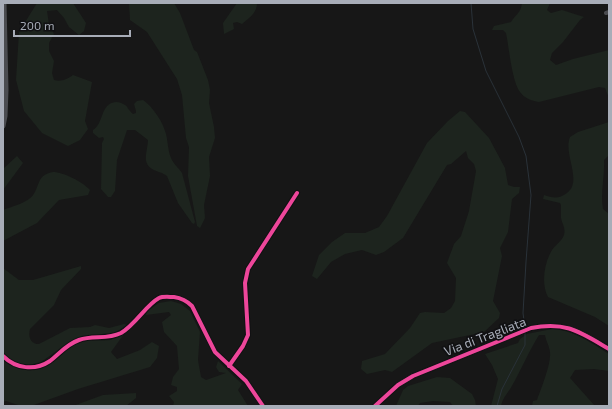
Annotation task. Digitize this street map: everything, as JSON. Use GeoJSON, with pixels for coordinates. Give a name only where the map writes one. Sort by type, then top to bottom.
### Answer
{"type":"FeatureCollection","features":[{"type":"Feature","properties":{"kind":"street"},"geometry":{"type":"LineString","coordinates":[[3,126],[6,90],[4,3]]}},
{"type":"Feature","properties":{"kind":"street"},"geometry":{"type":"LineString","coordinates":[[229,366],[243,346],[248,335],[245,283],[248,269],[252,260],[297,193]]}},
{"type":"Feature","properties":{"kind":"street"},"geometry":{"type":"LineString","coordinates":[[3,356],[22,367],[32,368],[51,360],[73,342],[86,338],[110,337],[120,333],[136,321],[157,299],[168,297],[181,299],[191,305],[212,348],[221,359],[246,381],[263,406]]}},
{"type":"Feature","properties":{"kind":"street","name":"Via di Tragliata"},"geometry":{"type":"LineString","coordinates":[[376,406],[398,385],[413,376],[531,328],[551,325],[572,328],[609,349]]}},
{"type":"Feature","properties":{"kind":"shaded area"},"geometry":{"type":"Polygon","coordinates":[[[37,3],[73,3],[86,23],[84,31],[79,35],[69,27],[57,10],[47,11],[49,24],[54,34],[49,43],[49,51],[54,61],[52,73],[54,80],[64,80],[73,75],[92,82],[85,121],[88,129],[80,140],[68,146],[42,133],[24,111],[16,80],[19,32],[37,3]]]}},
{"type":"Feature","properties":{"kind":"shaded area"},"geometry":{"type":"Polygon","coordinates":[[[129,3],[174,3],[180,13],[194,50],[197,52],[208,80],[210,90],[209,103],[215,138],[209,157],[210,176],[204,205],[205,218],[200,228],[197,226],[188,176],[189,147],[186,138],[182,95],[177,79],[147,32],[130,20],[129,3]]]}},
{"type":"Feature","properties":{"kind":"shaded area"},"geometry":{"type":"Polygon","coordinates":[[[237,3],[257,3],[257,7],[250,17],[242,24],[237,22],[233,23],[234,29],[224,34],[223,23],[237,3]]]}},
{"type":"Feature","properties":{"kind":"shaded area"},"geometry":{"type":"Polygon","coordinates":[[[522,3],[550,3],[547,10],[551,13],[562,10],[584,17],[552,53],[550,60],[556,65],[609,50],[609,98],[605,88],[599,87],[539,102],[528,99],[522,94],[515,81],[506,33],[503,30],[492,30],[494,26],[511,22],[519,11],[522,3]]]}},
{"type":"Feature","properties":{"kind":"shaded area"},"geometry":{"type":"Polygon","coordinates":[[[143,100],[154,111],[165,129],[171,158],[182,173],[195,222],[194,224],[178,203],[167,176],[152,169],[147,163],[146,156],[148,140],[135,130],[127,130],[117,160],[115,191],[111,197],[108,197],[101,189],[102,143],[104,139],[103,137],[99,138],[93,133],[93,130],[99,123],[107,106],[111,103],[119,102],[123,104],[133,114],[136,113],[134,104],[137,101],[143,100]]]}},
{"type":"Feature","properties":{"kind":"shaded area"},"geometry":{"type":"Polygon","coordinates":[[[460,111],[465,112],[489,138],[505,168],[508,185],[520,187],[519,193],[512,199],[508,232],[500,248],[502,256],[493,301],[500,313],[499,318],[484,332],[432,343],[392,372],[385,370],[367,374],[361,369],[362,361],[385,354],[410,328],[420,313],[444,313],[451,308],[455,301],[456,278],[447,263],[454,244],[461,236],[469,211],[476,171],[474,164],[468,158],[466,151],[451,164],[447,165],[403,238],[384,252],[376,255],[362,250],[345,254],[331,262],[317,279],[312,276],[319,255],[332,242],[345,233],[365,233],[379,227],[387,216],[427,143],[460,111]]]}},
{"type":"Feature","properties":{"kind":"shaded area"},"geometry":{"type":"Polygon","coordinates":[[[609,122],[609,155],[604,160],[602,197],[603,209],[609,214],[609,326],[595,317],[548,297],[544,280],[545,267],[549,255],[563,237],[565,230],[561,218],[560,203],[543,199],[544,195],[559,197],[567,193],[571,188],[573,174],[569,151],[570,137],[578,132],[609,122]]]}},
{"type":"Feature","properties":{"kind":"shaded area"},"geometry":{"type":"Polygon","coordinates":[[[17,156],[23,163],[3,190],[3,169],[17,156]]]}},
{"type":"Feature","properties":{"kind":"shaded area"},"geometry":{"type":"Polygon","coordinates":[[[53,172],[67,176],[83,184],[90,190],[88,195],[59,200],[37,223],[3,241],[3,210],[20,204],[33,196],[43,176],[53,172]]]}},
{"type":"Feature","properties":{"kind":"shaded area"},"geometry":{"type":"Polygon","coordinates":[[[81,266],[81,269],[61,290],[54,305],[30,329],[30,339],[34,343],[39,344],[70,328],[90,327],[95,325],[109,328],[124,324],[127,325],[113,334],[105,336],[88,335],[72,340],[41,362],[29,365],[20,364],[7,358],[3,351],[3,268],[19,280],[33,280],[81,266]]]}},
{"type":"Feature","properties":{"kind":"shaded area"},"geometry":{"type":"Polygon","coordinates":[[[171,301],[181,304],[190,311],[200,332],[198,360],[201,377],[206,380],[226,373],[219,372],[216,367],[218,361],[242,384],[238,390],[248,406],[173,406],[174,402],[169,396],[177,391],[177,387],[171,385],[173,377],[179,369],[177,346],[164,332],[162,322],[171,315],[169,312],[146,315],[147,311],[159,303],[171,301]]]}},
{"type":"Feature","properties":{"kind":"shaded area"},"geometry":{"type":"Polygon","coordinates":[[[552,329],[575,334],[609,354],[609,371],[594,369],[575,370],[570,378],[595,406],[532,406],[533,401],[537,400],[550,360],[550,350],[545,335],[539,335],[501,406],[491,406],[498,379],[485,354],[518,343],[520,339],[527,334],[552,329]]]}},
{"type":"Feature","properties":{"kind":"shaded area"},"geometry":{"type":"Polygon","coordinates":[[[124,334],[111,352],[117,359],[140,350],[152,342],[159,346],[157,358],[150,367],[78,389],[31,406],[21,406],[6,401],[3,402],[3,361],[17,368],[28,370],[37,369],[46,365],[71,347],[82,342],[110,340],[124,334]]]}},
{"type":"Feature","properties":{"kind":"shaded area"},"geometry":{"type":"Polygon","coordinates":[[[437,377],[450,378],[472,394],[476,406],[453,406],[450,402],[433,401],[420,403],[418,406],[396,406],[403,390],[408,386],[437,377]]]}},
{"type":"Feature","properties":{"kind":"shaded area"},"geometry":{"type":"Polygon","coordinates":[[[136,393],[136,398],[126,406],[73,406],[103,395],[136,393]]]}},
{"type":"Feature","properties":{"kind":"waterway"},"geometry":{"type":"LineString","coordinates":[[471,3],[473,29],[486,71],[519,137],[526,156],[531,195],[523,313],[525,328]]}},
{"type":"Feature","properties":{"kind":"waterway"},"geometry":{"type":"LineString","coordinates":[[497,406],[502,389],[525,345],[525,333]]}},
{"type":"Feature","properties":{"kind":"cycle path"},"geometry":{"type":"LineString","coordinates":[[229,366],[243,346],[248,335],[245,283],[248,269],[297,193]]}},
{"type":"Feature","properties":{"kind":"cycle path"},"geometry":{"type":"LineString","coordinates":[[3,356],[14,364],[20,366],[32,367],[44,364],[50,361],[67,346],[79,340],[121,333],[159,298],[177,297],[192,306],[215,352],[246,381],[263,406]]}},
{"type":"Feature","properties":{"kind":"cycle path"},"geometry":{"type":"LineString","coordinates":[[375,406],[398,385],[413,376],[531,328],[543,326],[563,327],[581,333],[609,349]]}}]}
